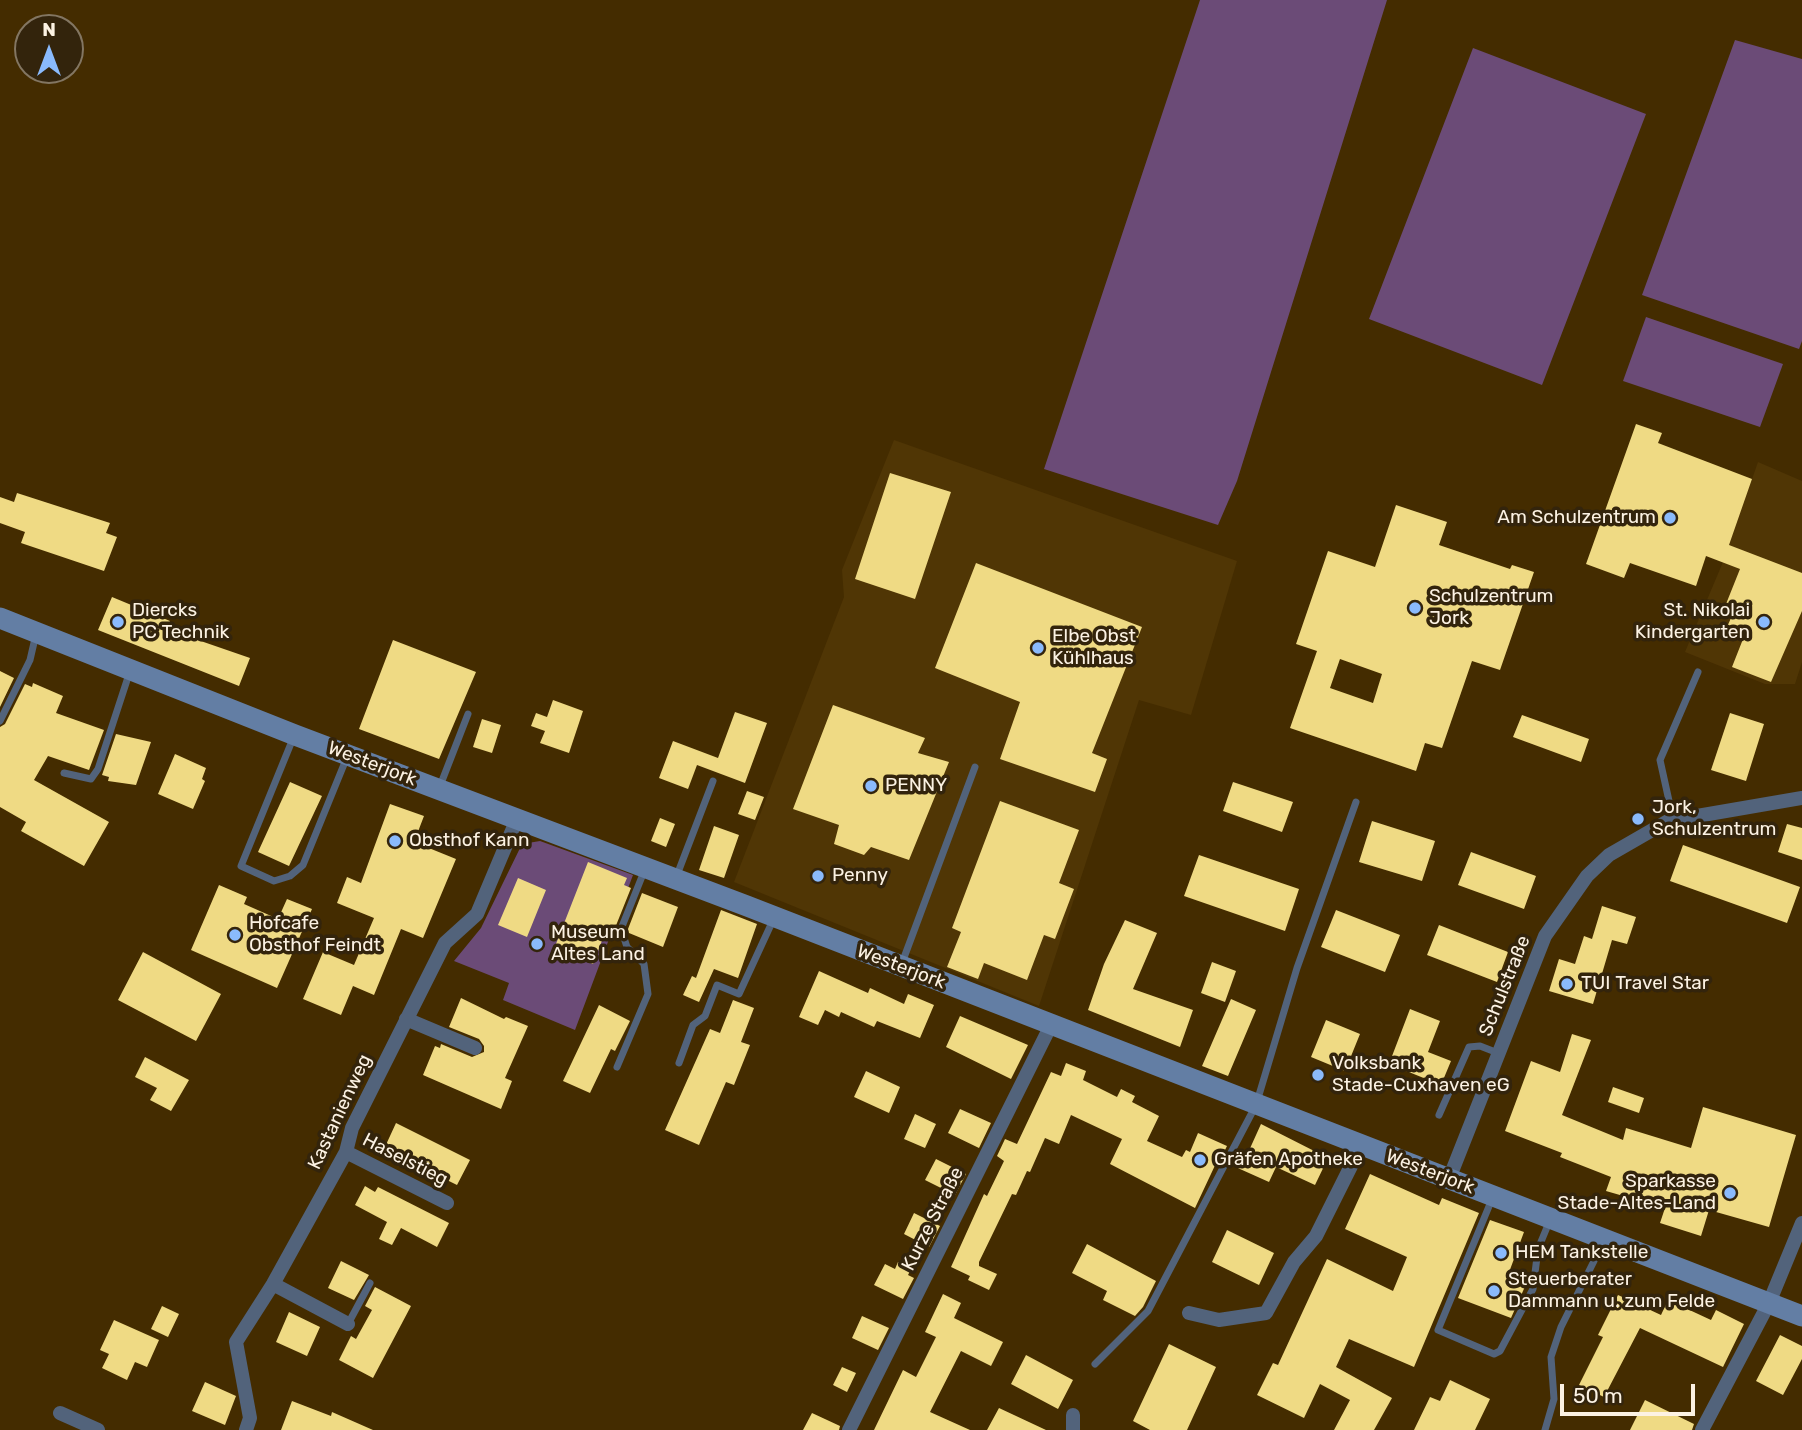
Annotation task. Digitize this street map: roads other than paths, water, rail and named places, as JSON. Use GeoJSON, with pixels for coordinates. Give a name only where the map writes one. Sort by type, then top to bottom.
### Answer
{"type":"FeatureCollection","features":[{"type":"Feature","properties":{"kind":"main road","name":"Westerjork"},"geometry":{"type":"LineString","coordinates":[[0,618],[295,735],[775,917],[1802,1316]]}},
{"type":"Feature","properties":{"kind":"street","name":"Schulstraße"},"geometry":{"type":"LineString","coordinates":[[1448,1180],[1545,936],[1587,876],[1609,855],[1674,820],[1802,798]]}},
{"type":"Feature","properties":{"kind":"street","name":"Kastanienweg"},"geometry":{"type":"LineString","coordinates":[[246,1430],[250,1418],[236,1342],[273,1284],[346,1152],[352,1128],[445,943],[477,914],[517,819]]}},
{"type":"Feature","properties":{"kind":"street"},"geometry":{"type":"LineString","coordinates":[[407,1019],[475,1048]]}},
{"type":"Feature","properties":{"kind":"street","name":"Kurze Straße"},"geometry":{"type":"LineString","coordinates":[[849,1430],[1051,1025]]}},
{"type":"Feature","properties":{"kind":"street"},"geometry":{"type":"LineString","coordinates":[[1189,1313],[1219,1321],[1266,1313],[1294,1262],[1316,1236],[1361,1146]]}},
{"type":"Feature","properties":{"kind":"street","name":"Haselstieg"},"geometry":{"type":"LineString","coordinates":[[346,1152],[447,1203]]}},
{"type":"Feature","properties":{"kind":"street"},"geometry":{"type":"LineString","coordinates":[[1702,1430],[1769,1303],[1802,1223]]}},
{"type":"Feature","properties":{"kind":"street"},"geometry":{"type":"LineString","coordinates":[[273,1284],[348,1324]]}},
{"type":"Feature","properties":{"kind":"street"},"geometry":{"type":"LineString","coordinates":[[60,1413],[98,1430]]}},
{"type":"Feature","properties":{"kind":"lane"},"geometry":{"type":"LineString","coordinates":[[0,722],[30,660],[37,633]]}},
{"type":"Feature","properties":{"kind":"lane"},"geometry":{"type":"LineString","coordinates":[[64,773],[91,779],[98,769],[130,670]]}},
{"type":"Feature","properties":{"kind":"lane"},"geometry":{"type":"LineString","coordinates":[[1674,820],[1664,788],[1660,760],[1698,672]]}},
{"type":"Feature","properties":{"kind":"lane"},"geometry":{"type":"LineString","coordinates":[[438,790],[468,714]]}},
{"type":"Feature","properties":{"kind":"lane"},"geometry":{"type":"LineString","coordinates":[[295,735],[241,866],[274,881],[290,876],[303,865],[348,755]]}},
{"type":"Feature","properties":{"kind":"lane"},"geometry":{"type":"LineString","coordinates":[[900,966],[975,767]]}},
{"type":"Feature","properties":{"kind":"lane"},"geometry":{"type":"LineString","coordinates":[[676,879],[713,781]]}},
{"type":"Feature","properties":{"kind":"lane"},"geometry":{"type":"LineString","coordinates":[[1095,1364],[1148,1311],[1256,1105],[1297,968],[1356,802]]}},
{"type":"Feature","properties":{"kind":"lane"},"geometry":{"type":"LineString","coordinates":[[617,1067],[648,995],[644,964],[627,947],[621,929],[645,868]]}},
{"type":"Feature","properties":{"kind":"lane"},"geometry":{"type":"LineString","coordinates":[[679,1063],[693,1025],[705,1016],[717,985],[739,994],[775,917]]}},
{"type":"Feature","properties":{"kind":"lane"},"geometry":{"type":"LineString","coordinates":[[1439,1115],[1469,1047],[1480,1046],[1498,1053]]}},
{"type":"Feature","properties":{"kind":"lane"},"geometry":{"type":"LineString","coordinates":[[1493,1197],[1438,1331],[1490,1352],[1497,1354],[1500,1351],[1532,1289],[1538,1249],[1550,1219]]}},
{"type":"Feature","properties":{"kind":"lane"},"geometry":{"type":"LineString","coordinates":[[1545,1430],[1553,1399],[1551,1357],[1561,1327],[1605,1240]]}},
{"type":"Feature","properties":{"kind":"lane"},"geometry":{"type":"LineString","coordinates":[[348,1324],[370,1283]]}},
{"type":"Feature","properties":{"kind":"place","name":"Am Schulzentrum"},"geometry":{"type":"Point","coordinates":[1670,518]}},
{"type":"Feature","properties":{"kind":"place","name":"Schulzentrum Jork"},"geometry":{"type":"Point","coordinates":[1415,608]}},
{"type":"Feature","properties":{"kind":"place","name":"Diercks PC Technik"},"geometry":{"type":"Point","coordinates":[118,622]}},
{"type":"Feature","properties":{"kind":"place","name":"St. Nikolai Kindergarten"},"geometry":{"type":"Point","coordinates":[1764,622]}},
{"type":"Feature","properties":{"kind":"place","name":"Elbe Obst Kühlhaus"},"geometry":{"type":"Point","coordinates":[1038,648]}},
{"type":"Feature","properties":{"kind":"place","name":"PENNY"},"geometry":{"type":"Point","coordinates":[871,786]}},
{"type":"Feature","properties":{"kind":"place","name":"Jork, Schulzentrum"},"geometry":{"type":"Point","coordinates":[1638,819]}},
{"type":"Feature","properties":{"kind":"place","name":"Obsthof Kann"},"geometry":{"type":"Point","coordinates":[395,841]}},
{"type":"Feature","properties":{"kind":"place","name":"Penny"},"geometry":{"type":"Point","coordinates":[818,876]}},
{"type":"Feature","properties":{"kind":"place","name":"Hofcafe Obsthof Feindt"},"geometry":{"type":"Point","coordinates":[235,935]}},
{"type":"Feature","properties":{"kind":"place","name":"Museum Altes Land"},"geometry":{"type":"Point","coordinates":[537,944]}},
{"type":"Feature","properties":{"kind":"place","name":"TUI Travel Star"},"geometry":{"type":"Point","coordinates":[1567,984]}},
{"type":"Feature","properties":{"kind":"place","name":"Volksbank Stade-Cuxhaven eG"},"geometry":{"type":"Point","coordinates":[1318,1075]}},
{"type":"Feature","properties":{"kind":"place","name":"Gräfen Apotheke"},"geometry":{"type":"Point","coordinates":[1200,1160]}},
{"type":"Feature","properties":{"kind":"place","name":"Sparkasse Stade-Altes-Land"},"geometry":{"type":"Point","coordinates":[1730,1193]}},
{"type":"Feature","properties":{"kind":"place","name":"HEM Tankstelle"},"geometry":{"type":"Point","coordinates":[1501,1253]}},
{"type":"Feature","properties":{"kind":"place","name":"Steuerberater Dammann u. zum Felde"},"geometry":{"type":"Point","coordinates":[1494,1291]}}]}
